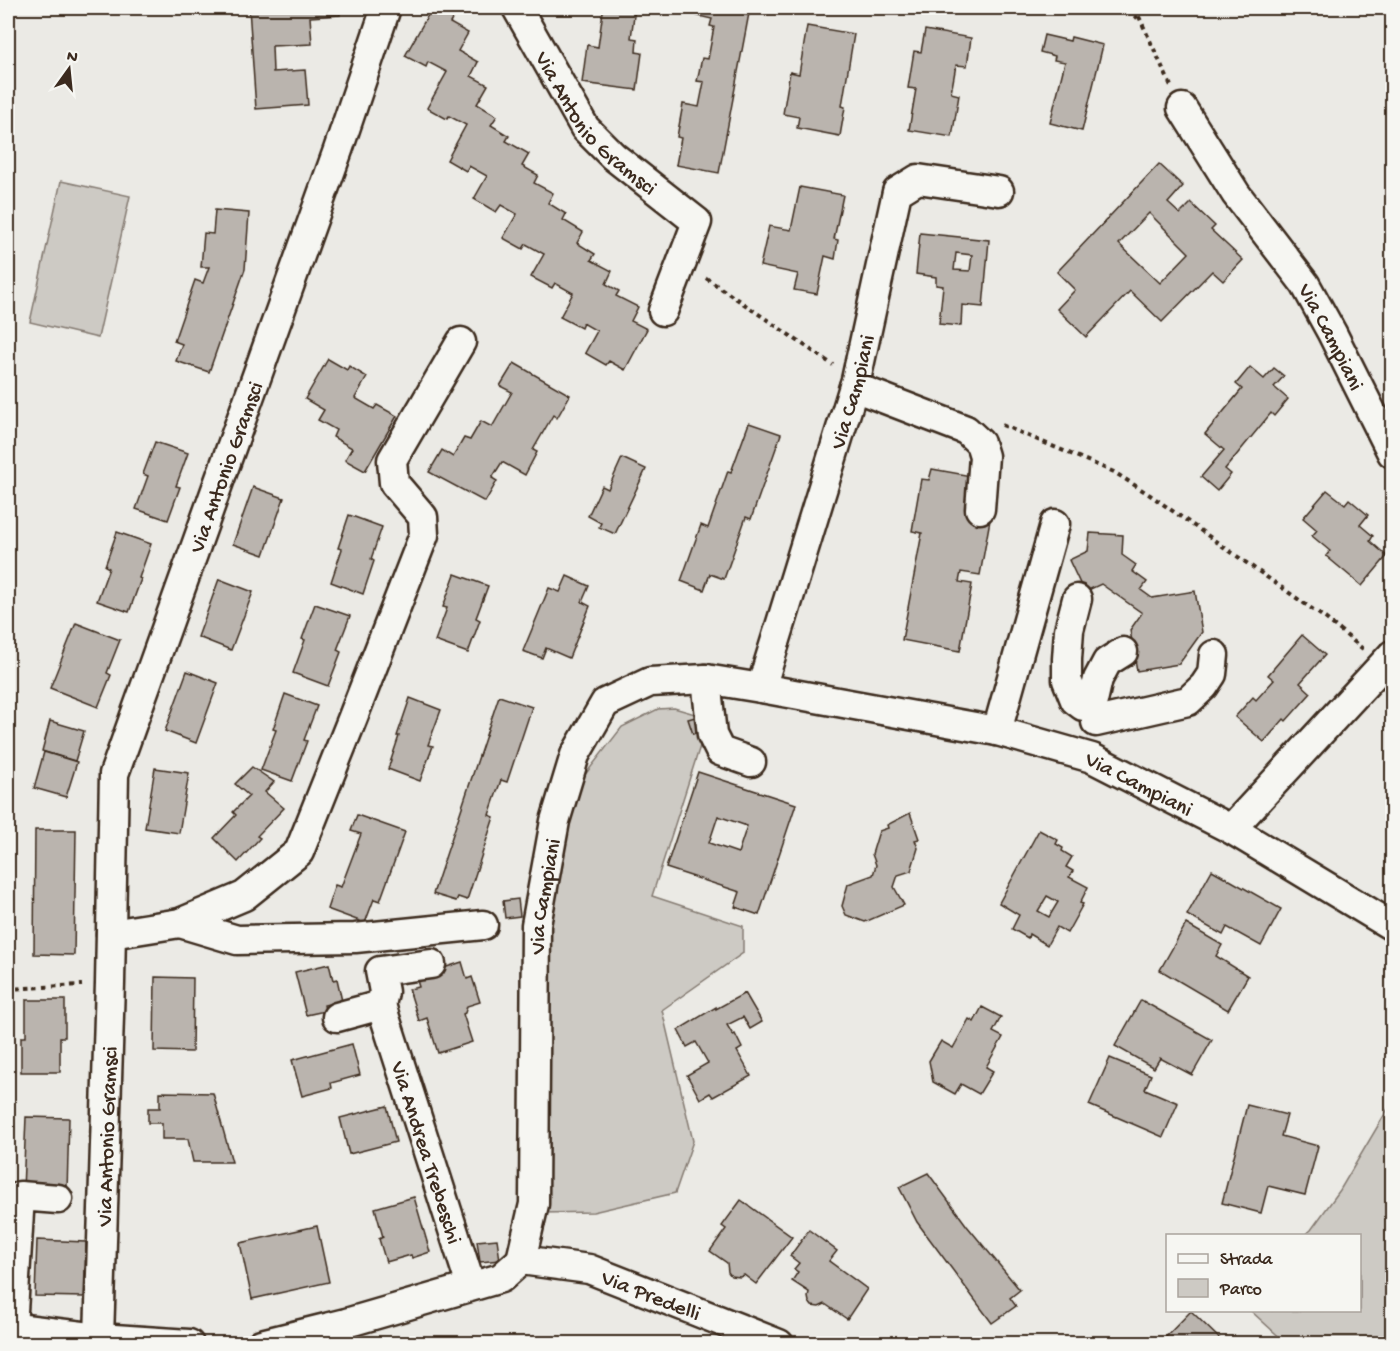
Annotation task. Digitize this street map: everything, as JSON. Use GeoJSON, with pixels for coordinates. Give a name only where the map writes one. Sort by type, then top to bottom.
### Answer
{"type":"FeatureCollection","features":[{"type":"Feature","properties":{"kind":"street","name":"Via Antonio Gramsci"},"geometry":{"type":"LineString","coordinates":[[99,1341],[114,774],[338,150],[386,8]]}},
{"type":"Feature","properties":{"kind":"street","name":"Via Antonio Gramsci"},"geometry":{"type":"LineString","coordinates":[[517,8],[585,129],[613,156],[697,222],[663,311]]}},
{"type":"Feature","properties":{"kind":"street","name":"Via Campiani"},"geometry":{"type":"LineString","coordinates":[[1182,108],[1236,194],[1305,284],[1392,453]]}},
{"type":"Feature","properties":{"kind":"street","name":"Via Campiani"},"geometry":{"type":"LineString","coordinates":[[761,688],[854,387],[897,192],[918,179],[999,191]]}},
{"type":"Feature","properties":{"kind":"street"},"geometry":{"type":"LineString","coordinates":[[111,934],[180,923],[244,896],[298,852],[424,535],[423,517],[394,483],[392,460],[461,342]]}},
{"type":"Feature","properties":{"kind":"street"},"geometry":{"type":"LineString","coordinates":[[854,387],[966,430],[980,443],[984,456],[980,509]]}},
{"type":"Feature","properties":{"kind":"street"},"geometry":{"type":"LineString","coordinates":[[997,731],[1055,524]]}},
{"type":"Feature","properties":{"kind":"street"},"geometry":{"type":"LineString","coordinates":[[1077,598],[1069,630],[1067,680],[1075,700],[1091,711],[1188,700],[1204,686],[1212,674],[1214,654]]}},
{"type":"Feature","properties":{"kind":"street"},"geometry":{"type":"LineString","coordinates":[[1092,758],[1098,734],[1091,711],[1098,679],[1107,662],[1123,652]]}},
{"type":"Feature","properties":{"kind":"street"},"geometry":{"type":"LineString","coordinates":[[1231,829],[1388,660]]}},
{"type":"Feature","properties":{"kind":"street"},"geometry":{"type":"LineString","coordinates":[[706,679],[712,735],[720,751],[751,762]]}},
{"type":"Feature","properties":{"kind":"street","name":"Via Campiani"},"geometry":{"type":"LineString","coordinates":[[521,1260],[534,1204],[536,925],[555,820],[575,755],[605,703],[650,682],[706,679],[761,688],[997,731],[1092,758],[1231,829],[1392,926]]}},
{"type":"Feature","properties":{"kind":"street"},"geometry":{"type":"LineString","coordinates":[[180,923],[237,940],[355,938],[483,926]]}},
{"type":"Feature","properties":{"kind":"street","name":"Via Andrea Trebeschi"},"geometry":{"type":"LineString","coordinates":[[431,964],[380,971],[384,992],[383,1012],[471,1286]]}},
{"type":"Feature","properties":{"kind":"street"},"geometry":{"type":"LineString","coordinates":[[337,1017],[383,1012]]}},
{"type":"Feature","properties":{"kind":"street"},"geometry":{"type":"LineString","coordinates":[[58,1199],[20,1196],[18,1332],[99,1341],[189,1344]]}},
{"type":"Feature","properties":{"kind":"street"},"geometry":{"type":"LineString","coordinates":[[261,1344],[347,1333],[471,1286],[501,1278],[521,1260]]}},
{"type":"Feature","properties":{"kind":"street","name":"Via Predelli"},"geometry":{"type":"LineString","coordinates":[[521,1260],[589,1269],[779,1344]]}},
{"type":"Feature","properties":{"kind":"path"},"geometry":{"type":"LineString","coordinates":[[1129,8],[1141,23]]}},
{"type":"Feature","properties":{"kind":"path"},"geometry":{"type":"LineString","coordinates":[[1135,8],[1182,108]]}},
{"type":"Feature","properties":{"kind":"path"},"geometry":{"type":"LineString","coordinates":[[702,275],[834,366]]}},
{"type":"Feature","properties":{"kind":"path"},"geometry":{"type":"LineString","coordinates":[[1114,472],[1388,660]]}},
{"type":"Feature","properties":{"kind":"path"},"geometry":{"type":"LineString","coordinates":[[8,989],[110,983]]}},
{"type":"Feature","properties":{"kind":"green space"},"geometry":{"type":"Polygon","coordinates":[[[61,181],[130,196],[98,338],[30,322],[61,181]]]}},
{"type":"Feature","properties":{"kind":"green space"},"geometry":{"type":"Polygon","coordinates":[[[674,708],[709,718],[652,896],[743,926],[743,953],[662,1010],[693,1141],[675,1193],[593,1212],[543,1213],[545,940],[555,851],[584,776],[622,727],[658,709],[674,708]]]}},
{"type":"Feature","properties":{"kind":"green space"},"geometry":{"type":"Polygon","coordinates":[[[1392,1102],[1392,1343],[1286,1343],[1252,1312],[1361,1312],[1361,1234],[1306,1234],[1340,1190],[1392,1102]]]}},
{"type":"Feature","properties":{"kind":"building"},"geometry":{"type":"Polygon","coordinates":[[[249,8],[340,8],[340,15],[310,17],[312,44],[272,46],[273,72],[305,70],[308,105],[256,109],[249,8]]]}},
{"type":"Feature","properties":{"kind":"building"},"geometry":{"type":"Polygon","coordinates":[[[432,8],[450,8],[457,11],[450,23],[468,33],[458,51],[478,62],[471,76],[488,85],[477,104],[497,116],[491,125],[509,136],[506,141],[529,154],[522,166],[538,175],[534,183],[553,193],[548,203],[566,214],[563,220],[583,232],[577,243],[595,254],[591,260],[612,271],[606,284],[619,291],[616,296],[638,307],[631,321],[647,329],[625,370],[609,361],[606,365],[585,353],[597,331],[583,323],[581,328],[560,317],[573,293],[555,283],[552,288],[531,277],[544,254],[526,244],[523,249],[503,238],[517,214],[501,205],[496,212],[474,199],[487,176],[469,166],[466,171],[447,160],[466,125],[449,116],[447,119],[427,108],[447,72],[428,62],[426,67],[405,56],[432,8]]]}},
{"type":"Feature","properties":{"kind":"building"},"geometry":{"type":"Polygon","coordinates":[[[600,8],[635,8],[631,38],[637,39],[636,52],[642,53],[637,90],[582,83],[587,45],[598,47],[603,11],[600,8]]]}},
{"type":"Feature","properties":{"kind":"building"},"geometry":{"type":"Polygon","coordinates":[[[673,8],[750,8],[719,173],[676,165],[681,138],[677,137],[683,104],[699,107],[704,82],[697,81],[702,58],[708,59],[714,27],[710,26],[712,19],[673,10],[673,8]]]}},
{"type":"Feature","properties":{"kind":"building"},"geometry":{"type":"Polygon","coordinates":[[[807,26],[854,34],[842,106],[845,107],[840,136],[797,128],[799,117],[783,114],[790,72],[799,74],[807,26]]]}},
{"type":"Feature","properties":{"kind":"building"},"geometry":{"type":"Polygon","coordinates":[[[925,30],[971,38],[967,66],[956,65],[951,93],[959,95],[952,137],[909,130],[916,89],[908,88],[914,51],[921,52],[925,30]]]}},
{"type":"Feature","properties":{"kind":"building"},"geometry":{"type":"Polygon","coordinates":[[[1044,35],[1070,41],[1071,37],[1103,45],[1082,131],[1050,123],[1065,62],[1054,60],[1055,56],[1040,52],[1044,35]]]}},
{"type":"Feature","properties":{"kind":"building"},"geometry":{"type":"Polygon","coordinates":[[[1159,164],[1183,186],[1168,203],[1180,214],[1191,203],[1215,226],[1211,230],[1243,260],[1223,281],[1212,271],[1162,322],[1130,291],[1086,337],[1057,309],[1075,290],[1057,272],[1159,164]],[[1149,213],[1119,244],[1160,283],[1189,253],[1149,213]]]}},
{"type":"Feature","properties":{"kind":"building"},"geometry":{"type":"Polygon","coordinates":[[[800,187],[843,195],[834,239],[838,240],[835,259],[825,256],[817,294],[794,290],[798,274],[760,266],[769,226],[791,230],[800,187]]]}},
{"type":"Feature","properties":{"kind":"building"},"geometry":{"type":"Polygon","coordinates":[[[215,210],[249,213],[245,269],[209,372],[176,361],[182,344],[174,341],[195,280],[203,283],[209,267],[201,267],[204,233],[213,234],[215,210]]]}},
{"type":"Feature","properties":{"kind":"building"},"geometry":{"type":"Polygon","coordinates":[[[920,233],[989,240],[983,307],[962,305],[961,326],[939,324],[943,286],[936,285],[936,277],[916,274],[920,233]],[[956,253],[954,270],[970,271],[972,255],[956,253]]]}},
{"type":"Feature","properties":{"kind":"building"},"geometry":{"type":"Polygon","coordinates":[[[328,359],[347,370],[349,366],[367,377],[355,398],[374,409],[377,405],[397,416],[365,471],[345,460],[352,448],[333,437],[336,430],[318,420],[324,410],[305,399],[328,359]]]}},
{"type":"Feature","properties":{"kind":"building"},"geometry":{"type":"Polygon","coordinates":[[[514,363],[570,395],[557,418],[553,415],[533,450],[537,452],[525,475],[502,462],[492,478],[497,481],[485,502],[429,472],[442,450],[453,457],[464,438],[470,440],[481,421],[492,427],[512,392],[500,386],[514,363]]]}},
{"type":"Feature","properties":{"kind":"building"},"geometry":{"type":"Polygon","coordinates":[[[1250,367],[1264,379],[1274,368],[1284,376],[1274,387],[1288,399],[1274,416],[1271,413],[1225,469],[1231,474],[1217,491],[1201,477],[1224,450],[1205,434],[1242,389],[1236,384],[1250,367]]]}},
{"type":"Feature","properties":{"kind":"building"},"geometry":{"type":"Polygon","coordinates":[[[749,423],[781,434],[751,519],[746,517],[724,579],[710,574],[704,590],[681,581],[701,525],[708,528],[728,471],[731,472],[749,423]]]}},
{"type":"Feature","properties":{"kind":"building"},"geometry":{"type":"Polygon","coordinates":[[[155,442],[188,453],[176,486],[180,487],[168,520],[136,509],[148,476],[143,474],[155,442]]]}},
{"type":"Feature","properties":{"kind":"building"},"geometry":{"type":"Polygon","coordinates":[[[622,458],[646,469],[615,534],[599,527],[601,523],[588,516],[602,486],[608,489],[622,458]]]}},
{"type":"Feature","properties":{"kind":"building"},"geometry":{"type":"Polygon","coordinates":[[[932,469],[977,477],[970,516],[990,520],[980,575],[961,572],[959,582],[972,584],[960,651],[902,640],[922,533],[912,531],[921,479],[929,480],[932,469]]]}},
{"type":"Feature","properties":{"kind":"building"},"geometry":{"type":"Polygon","coordinates":[[[253,487],[284,498],[264,555],[233,544],[253,487]]]}},
{"type":"Feature","properties":{"kind":"building"},"geometry":{"type":"Polygon","coordinates":[[[1327,490],[1345,504],[1349,499],[1368,515],[1360,525],[1373,536],[1370,541],[1387,556],[1362,586],[1326,556],[1330,551],[1312,536],[1317,530],[1303,518],[1327,490]]]}},
{"type":"Feature","properties":{"kind":"building"},"geometry":{"type":"Polygon","coordinates":[[[349,515],[382,527],[371,559],[374,561],[363,594],[331,582],[342,549],[338,548],[349,515]]]}},
{"type":"Feature","properties":{"kind":"building"},"geometry":{"type":"Polygon","coordinates":[[[117,532],[151,544],[129,612],[97,601],[109,568],[105,566],[117,532]]]}},
{"type":"Feature","properties":{"kind":"building"},"geometry":{"type":"Polygon","coordinates":[[[1090,533],[1123,535],[1122,555],[1136,565],[1132,571],[1147,582],[1141,590],[1152,598],[1195,591],[1202,632],[1179,664],[1137,671],[1130,630],[1142,613],[1101,584],[1084,592],[1069,560],[1088,551],[1090,533]]]}},
{"type":"Feature","properties":{"kind":"building"},"geometry":{"type":"Polygon","coordinates":[[[455,574],[488,586],[476,618],[480,620],[468,653],[435,641],[447,608],[443,607],[455,574]]]}},
{"type":"Feature","properties":{"kind":"building"},"geometry":{"type":"Polygon","coordinates":[[[567,576],[589,586],[582,602],[590,606],[569,658],[546,648],[542,658],[523,651],[549,588],[560,592],[567,576]]]}},
{"type":"Feature","properties":{"kind":"building"},"geometry":{"type":"Polygon","coordinates":[[[219,579],[253,592],[231,650],[198,637],[219,579]]]}},
{"type":"Feature","properties":{"kind":"building"},"geometry":{"type":"Polygon","coordinates":[[[315,604],[350,616],[337,650],[341,652],[328,686],[293,673],[315,604]]]}},
{"type":"Feature","properties":{"kind":"building"},"geometry":{"type":"Polygon","coordinates":[[[76,623],[120,640],[107,673],[111,675],[98,707],[50,688],[76,623]]]}},
{"type":"Feature","properties":{"kind":"building"},"geometry":{"type":"Polygon","coordinates":[[[1302,635],[1325,655],[1300,683],[1311,693],[1264,742],[1235,717],[1253,697],[1256,700],[1274,680],[1268,675],[1302,635]]]}},
{"type":"Feature","properties":{"kind":"building"},"geometry":{"type":"Polygon","coordinates":[[[187,671],[218,683],[196,743],[165,731],[187,671]]]}},
{"type":"Feature","properties":{"kind":"building"},"geometry":{"type":"Polygon","coordinates":[[[285,694],[317,706],[292,781],[261,770],[276,730],[273,729],[285,694]]]}},
{"type":"Feature","properties":{"kind":"building"},"geometry":{"type":"Polygon","coordinates":[[[499,696],[532,707],[507,782],[501,780],[489,815],[494,817],[467,900],[458,897],[456,901],[433,894],[499,696]]]}},
{"type":"Feature","properties":{"kind":"building"},"geometry":{"type":"Polygon","coordinates":[[[410,698],[441,710],[428,745],[433,746],[420,781],[388,769],[410,698]]]}},
{"type":"Feature","properties":{"kind":"building"},"geometry":{"type":"Polygon","coordinates":[[[699,716],[703,730],[693,734],[688,719],[699,716]]]}},
{"type":"Feature","properties":{"kind":"building"},"geometry":{"type":"Polygon","coordinates":[[[50,721],[84,731],[75,761],[42,751],[50,721]]]}},
{"type":"Feature","properties":{"kind":"building"},"geometry":{"type":"Polygon","coordinates":[[[44,752],[77,762],[66,797],[34,788],[44,752]]]}},
{"type":"Feature","properties":{"kind":"building"},"geometry":{"type":"Polygon","coordinates":[[[252,767],[274,782],[265,792],[284,808],[257,836],[260,838],[238,862],[214,838],[236,815],[233,812],[249,796],[235,784],[252,767]]]}},
{"type":"Feature","properties":{"kind":"building"},"geometry":{"type":"Polygon","coordinates":[[[155,768],[189,773],[179,833],[145,828],[155,768]]]}},
{"type":"Feature","properties":{"kind":"building"},"geometry":{"type":"Polygon","coordinates":[[[698,772],[796,804],[759,915],[735,907],[740,892],[666,868],[698,772]],[[718,816],[709,843],[738,853],[747,826],[718,816]]]}},
{"type":"Feature","properties":{"kind":"building"},"geometry":{"type":"Polygon","coordinates":[[[910,813],[919,839],[915,840],[918,848],[911,871],[898,875],[894,887],[904,905],[865,922],[846,915],[842,906],[848,884],[873,875],[876,865],[872,854],[879,831],[888,828],[887,825],[910,813]]]}},
{"type":"Feature","properties":{"kind":"building"},"geometry":{"type":"Polygon","coordinates":[[[357,815],[405,832],[380,901],[374,899],[365,923],[327,909],[335,885],[341,887],[361,834],[351,831],[357,815]]]}},
{"type":"Feature","properties":{"kind":"building"},"geometry":{"type":"Polygon","coordinates":[[[35,830],[76,830],[74,955],[34,954],[35,830]]]}},
{"type":"Feature","properties":{"kind":"building"},"geometry":{"type":"Polygon","coordinates":[[[1039,830],[1058,840],[1056,844],[1072,857],[1066,867],[1073,871],[1069,877],[1088,887],[1080,903],[1083,904],[1067,933],[1057,927],[1047,945],[1029,934],[1028,938],[1012,929],[1019,915],[999,903],[1039,830]],[[1047,896],[1038,911],[1049,917],[1058,902],[1047,896]]]}},
{"type":"Feature","properties":{"kind":"building"},"geometry":{"type":"Polygon","coordinates":[[[1212,870],[1281,909],[1261,946],[1227,927],[1223,935],[1187,915],[1212,870]]]}},
{"type":"Feature","properties":{"kind":"building"},"geometry":{"type":"Polygon","coordinates":[[[518,899],[520,916],[505,918],[503,901],[518,899]]]}},
{"type":"Feature","properties":{"kind":"building"},"geometry":{"type":"Polygon","coordinates":[[[1186,924],[1222,945],[1216,956],[1248,976],[1228,1010],[1160,970],[1186,924]]]}},
{"type":"Feature","properties":{"kind":"building"},"geometry":{"type":"Polygon","coordinates":[[[462,962],[467,979],[472,977],[480,1002],[467,1006],[463,1014],[472,1042],[438,1053],[427,1018],[419,1021],[409,989],[419,987],[416,977],[462,962]]]}},
{"type":"Feature","properties":{"kind":"building"},"geometry":{"type":"Polygon","coordinates":[[[329,964],[333,980],[337,979],[342,1001],[324,1005],[325,1011],[306,1015],[295,972],[329,964]]]}},
{"type":"Feature","properties":{"kind":"building"},"geometry":{"type":"Polygon","coordinates":[[[155,977],[193,978],[192,1052],[154,1051],[155,977]]]}},
{"type":"Feature","properties":{"kind":"building"},"geometry":{"type":"Polygon","coordinates":[[[745,993],[762,1022],[750,1029],[743,1017],[727,1025],[742,1048],[737,1051],[751,1076],[713,1097],[710,1093],[700,1099],[687,1075],[708,1063],[696,1042],[687,1047],[678,1030],[745,993]]]}},
{"type":"Feature","properties":{"kind":"building"},"geometry":{"type":"Polygon","coordinates":[[[26,1000],[65,1000],[65,1037],[60,1037],[60,1072],[21,1072],[21,1037],[26,1037],[26,1000]]]}},
{"type":"Feature","properties":{"kind":"building"},"geometry":{"type":"Polygon","coordinates":[[[1141,1000],[1212,1040],[1192,1075],[1160,1058],[1154,1068],[1115,1046],[1141,1000]]]}},
{"type":"Feature","properties":{"kind":"building"},"geometry":{"type":"Polygon","coordinates":[[[982,1007],[1001,1017],[993,1032],[1003,1037],[986,1067],[993,1071],[979,1094],[961,1084],[955,1094],[933,1082],[929,1061],[941,1041],[953,1048],[969,1019],[974,1022],[982,1007]]]}},
{"type":"Feature","properties":{"kind":"building"},"geometry":{"type":"Polygon","coordinates":[[[352,1044],[360,1075],[331,1083],[332,1088],[302,1096],[292,1060],[352,1044]]]}},
{"type":"Feature","properties":{"kind":"building"},"geometry":{"type":"Polygon","coordinates":[[[1110,1058],[1151,1075],[1145,1089],[1178,1103],[1163,1137],[1089,1105],[1110,1058]]]}},
{"type":"Feature","properties":{"kind":"building"},"geometry":{"type":"Polygon","coordinates":[[[160,1092],[213,1093],[232,1162],[193,1162],[188,1139],[162,1139],[162,1123],[148,1123],[148,1108],[160,1108],[160,1092]]]}},
{"type":"Feature","properties":{"kind":"building"},"geometry":{"type":"Polygon","coordinates":[[[1247,1105],[1287,1115],[1281,1136],[1318,1146],[1305,1195],[1268,1186],[1261,1213],[1222,1203],[1247,1105]]]}},
{"type":"Feature","properties":{"kind":"building"},"geometry":{"type":"Polygon","coordinates":[[[387,1106],[396,1142],[349,1154],[340,1118],[387,1106]]]}},
{"type":"Feature","properties":{"kind":"building"},"geometry":{"type":"Polygon","coordinates":[[[26,1117],[69,1118],[67,1191],[23,1190],[26,1117]]]}},
{"type":"Feature","properties":{"kind":"building"},"geometry":{"type":"Polygon","coordinates":[[[928,1173],[967,1226],[1020,1290],[1010,1298],[1016,1306],[992,1323],[917,1222],[899,1187],[928,1173]]]}},
{"type":"Feature","properties":{"kind":"building"},"geometry":{"type":"Polygon","coordinates":[[[414,1197],[430,1252],[412,1258],[411,1255],[386,1262],[379,1239],[383,1237],[375,1208],[414,1197]]]}},
{"type":"Feature","properties":{"kind":"building"},"geometry":{"type":"Polygon","coordinates":[[[741,1200],[792,1237],[756,1284],[744,1275],[731,1276],[727,1263],[710,1251],[726,1229],[722,1226],[741,1200]]]}},
{"type":"Feature","properties":{"kind":"building"},"geometry":{"type":"Polygon","coordinates":[[[317,1226],[329,1282],[252,1299],[240,1243],[317,1226]]]}},
{"type":"Feature","properties":{"kind":"building"},"geometry":{"type":"Polygon","coordinates":[[[809,1230],[837,1251],[829,1261],[867,1289],[847,1319],[825,1304],[819,1307],[812,1306],[809,1302],[809,1292],[792,1281],[798,1272],[794,1269],[799,1263],[790,1256],[809,1230]]]}},
{"type":"Feature","properties":{"kind":"building"},"geometry":{"type":"Polygon","coordinates":[[[497,1239],[500,1260],[480,1262],[477,1241],[497,1239]]]}},
{"type":"Feature","properties":{"kind":"building"},"geometry":{"type":"Polygon","coordinates":[[[37,1240],[86,1242],[84,1297],[35,1296],[37,1240]]]}},
{"type":"Feature","properties":{"kind":"building"},"geometry":{"type":"Polygon","coordinates":[[[1192,1312],[1225,1344],[1163,1344],[1161,1342],[1192,1312]]]}}]}
